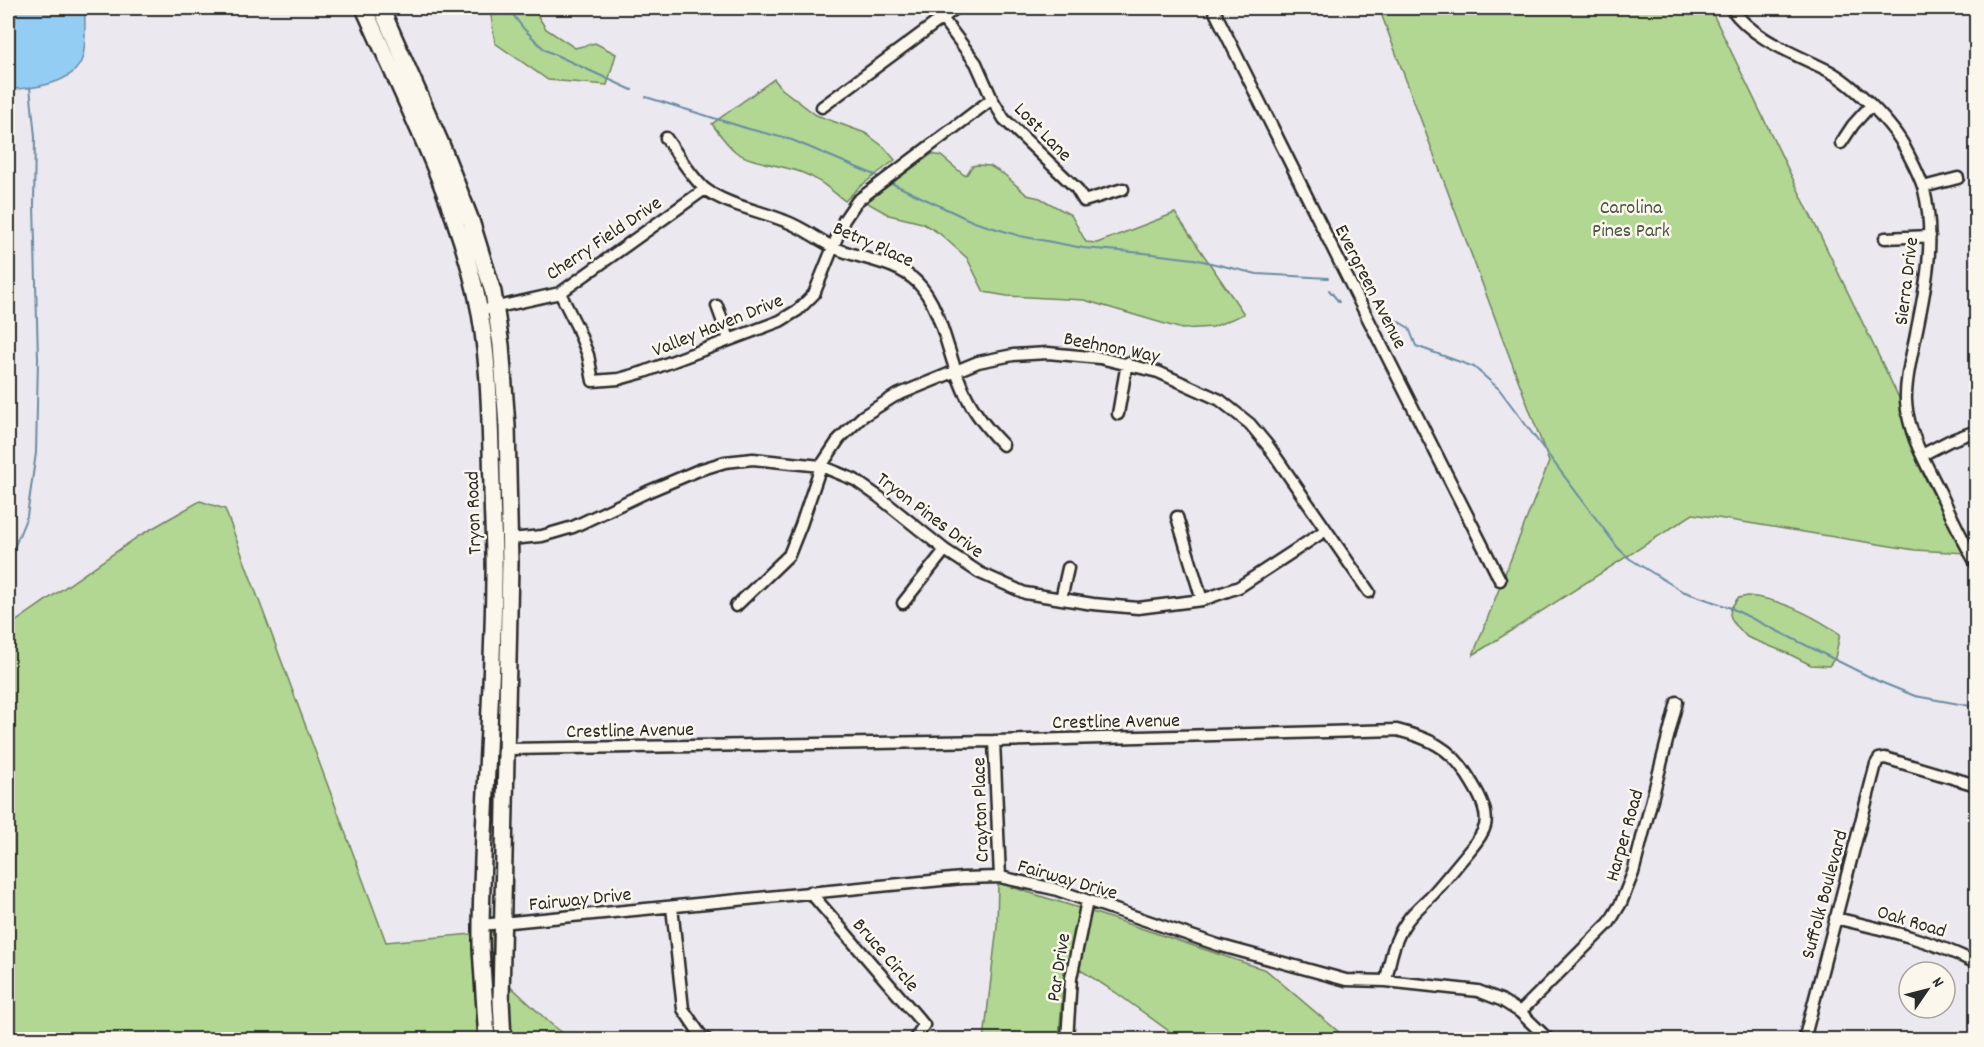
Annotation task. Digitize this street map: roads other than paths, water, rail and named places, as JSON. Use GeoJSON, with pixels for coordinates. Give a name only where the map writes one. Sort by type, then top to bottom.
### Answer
{"type":"FeatureCollection","features":[{"type":"Feature","properties":{"kind":"main road","name":"Tryon Road"},"geometry":{"type":"LineString","coordinates":[[364,8],[452,207],[465,246],[480,311],[490,416],[494,563],[481,925],[487,1040]]}},
{"type":"Feature","properties":{"kind":"main road","name":"Tryon Road"},"geometry":{"type":"LineString","coordinates":[[381,8],[457,184],[480,246],[496,307],[504,381],[510,539],[501,1000],[503,1040]]}},
{"type":"Feature","properties":{"kind":"street"},"geometry":{"type":"LineString","coordinates":[[822,107],[956,8]]}},
{"type":"Feature","properties":{"kind":"street","name":"Evergreen Avenue"},"geometry":{"type":"LineString","coordinates":[[1213,8],[1500,580]]}},
{"type":"Feature","properties":{"kind":"street","name":"Sierra Drive"},"geometry":{"type":"LineString","coordinates":[[1731,8],[1761,38],[1832,73],[1871,105],[1904,145],[1923,188],[1930,236],[1927,283],[1911,357],[1906,400],[1913,434],[1976,563]]}},
{"type":"Feature","properties":{"kind":"street","name":"Lost Lane"},"geometry":{"type":"LineString","coordinates":[[942,18],[976,63],[1004,119],[1076,188],[1084,201],[1123,189]]}},
{"type":"Feature","properties":{"kind":"street","name":"Valley Haven Drive"},"geometry":{"type":"LineString","coordinates":[[560,293],[588,355],[593,381],[619,379],[644,372],[780,321],[798,310],[814,294],[847,214],[856,201],[992,99]]}},
{"type":"Feature","properties":{"kind":"street"},"geometry":{"type":"LineString","coordinates":[[1841,142],[1871,105]]}},
{"type":"Feature","properties":{"kind":"street","name":"Betry Place"},"geometry":{"type":"LineString","coordinates":[[666,138],[705,189],[744,207],[788,222],[833,247],[885,264],[905,273],[916,282],[928,296],[972,405],[988,431],[1003,446]]}},
{"type":"Feature","properties":{"kind":"street"},"geometry":{"type":"LineString","coordinates":[[1923,188],[1958,178]]}},
{"type":"Feature","properties":{"kind":"street","name":"Cherry Field Drive"},"geometry":{"type":"LineString","coordinates":[[480,311],[560,293],[705,189]]}},
{"type":"Feature","properties":{"kind":"street"},"geometry":{"type":"LineString","coordinates":[[1885,238],[1930,236]]}},
{"type":"Feature","properties":{"kind":"street"},"geometry":{"type":"LineString","coordinates":[[717,306],[729,339]]}},
{"type":"Feature","properties":{"kind":"street","name":"Beehnon Way"},"geometry":{"type":"LineString","coordinates":[[736,606],[789,555],[821,466],[839,439],[863,416],[895,396],[978,362],[1013,355],[1048,353],[1127,363],[1158,372],[1220,400],[1250,424],[1269,447],[1368,592]]}},
{"type":"Feature","properties":{"kind":"street"},"geometry":{"type":"LineString","coordinates":[[1118,414],[1127,363]]}},
{"type":"Feature","properties":{"kind":"street"},"geometry":{"type":"LineString","coordinates":[[1922,454],[1977,431]]}},
{"type":"Feature","properties":{"kind":"street","name":"Tryon Pines Drive"},"geometry":{"type":"LineString","coordinates":[[510,539],[542,536],[573,527],[676,479],[725,462],[753,459],[821,466],[855,480],[945,550],[980,573],[1025,593],[1061,599],[1138,608],[1202,600],[1239,587],[1326,530]]}},
{"type":"Feature","properties":{"kind":"street"},"geometry":{"type":"LineString","coordinates":[[1177,517],[1202,600]]}},
{"type":"Feature","properties":{"kind":"street"},"geometry":{"type":"LineString","coordinates":[[903,603],[945,550]]}},
{"type":"Feature","properties":{"kind":"street"},"geometry":{"type":"LineString","coordinates":[[1061,599],[1068,568]]}},
{"type":"Feature","properties":{"kind":"street","name":"Harper Road"},"geometry":{"type":"LineString","coordinates":[[1520,1012],[1610,923],[1621,903],[1633,873],[1677,702]]}},
{"type":"Feature","properties":{"kind":"street","name":"Crestline Avenue"},"geometry":{"type":"LineString","coordinates":[[507,748],[994,741],[1397,730],[1434,742],[1450,754],[1472,782],[1485,811],[1485,825],[1476,842],[1434,893],[1408,919],[1395,945],[1386,981]]}},
{"type":"Feature","properties":{"kind":"street","name":"Crayton Place"},"geometry":{"type":"LineString","coordinates":[[994,741],[1000,877]]}},
{"type":"Feature","properties":{"kind":"street","name":"Suffolk Boulevard"},"geometry":{"type":"LineString","coordinates":[[1804,1040],[1872,775],[1879,759],[1886,758],[1977,785]]}},
{"type":"Feature","properties":{"kind":"street","name":"Fairway Drive"},"geometry":{"type":"LineString","coordinates":[[481,925],[810,892],[962,878],[1000,877],[1054,889],[1218,945],[1346,980],[1386,981],[1479,991],[1502,1000],[1520,1012],[1549,1040]]}},
{"type":"Feature","properties":{"kind":"street","name":"Bruce Circle"},"geometry":{"type":"LineString","coordinates":[[810,892],[924,1024],[914,1040]]}},
{"type":"Feature","properties":{"kind":"street","name":"Par Drive"},"geometry":{"type":"LineString","coordinates":[[1067,1040],[1071,978],[1087,901]]}},
{"type":"Feature","properties":{"kind":"street"},"geometry":{"type":"LineString","coordinates":[[672,907],[683,1009],[700,1034],[707,1040]]}},
{"type":"Feature","properties":{"kind":"street","name":"Oak Road"},"geometry":{"type":"LineString","coordinates":[[1835,918],[1895,932],[1951,951],[1977,963]]}},
{"type":"Feature","properties":{"kind":"water"},"geometry":{"type":"Polygon","coordinates":[[[8,8],[85,8],[84,47],[82,59],[77,68],[70,75],[50,84],[8,89],[8,8]]]}},
{"type":"Feature","properties":{"kind":"waterway"},"geometry":{"type":"LineString","coordinates":[[508,8],[523,28],[545,50],[632,90]]}},
{"type":"Feature","properties":{"kind":"waterway"},"geometry":{"type":"LineString","coordinates":[[8,563],[27,516],[36,453],[38,359],[34,205],[35,137],[30,87]]}},
{"type":"Feature","properties":{"kind":"waterway"},"geometry":{"type":"LineString","coordinates":[[646,97],[792,140],[877,176]]}},
{"type":"Feature","properties":{"kind":"waterway"},"geometry":{"type":"LineString","coordinates":[[891,183],[974,222],[1020,236],[1083,248],[1194,259],[1257,274],[1328,278]]}},
{"type":"Feature","properties":{"kind":"waterway"},"geometry":{"type":"LineString","coordinates":[[1329,290],[1339,302]]}},
{"type":"Feature","properties":{"kind":"waterway"},"geometry":{"type":"LineString","coordinates":[[1376,308],[1409,328],[1416,346],[1474,367],[1499,389],[1618,548],[1630,559],[1682,591],[1731,608],[1878,681],[1915,696],[1976,707]]}},
{"type":"Feature","properties":{"kind":"park label","name":"Carolina Pines Park"},"geometry":{"type":"Point","coordinates":[1631,218]}}]}
